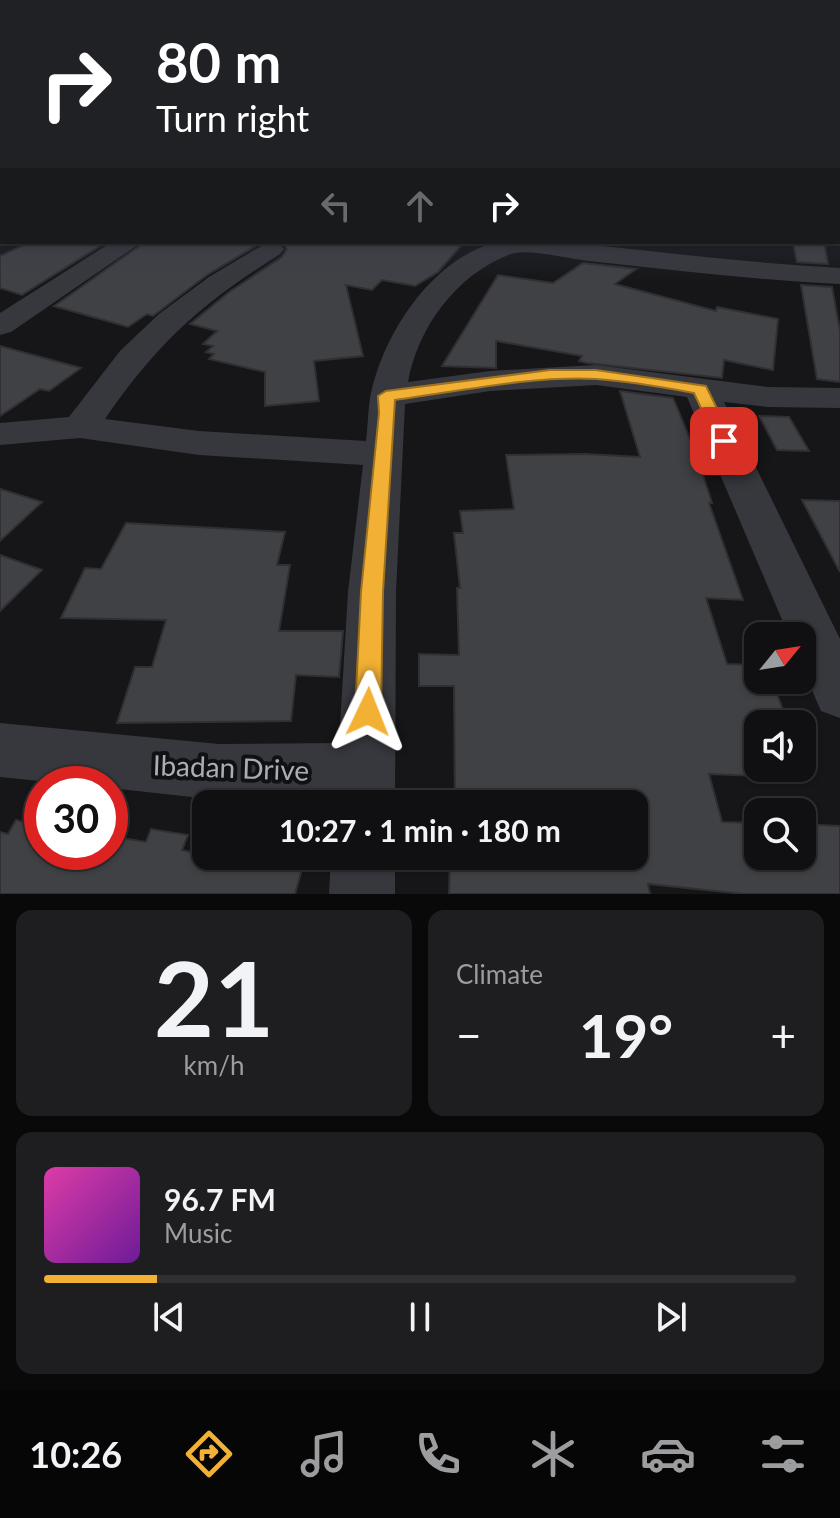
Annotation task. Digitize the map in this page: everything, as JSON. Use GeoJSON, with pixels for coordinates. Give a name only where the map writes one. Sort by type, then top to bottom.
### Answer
{"type":"FeatureCollection","features":[{"type":"Feature","properties":{"kind":"street"},"geometry":{"type":"LineString","coordinates":[[0,326],[126,244]]}},
{"type":"Feature","properties":{"kind":"street"},"geometry":{"type":"LineString","coordinates":[[365,788],[372,592],[386,396],[392,369],[441,288],[457,273],[509,244]]}},
{"type":"Feature","properties":{"kind":"street"},"geometry":{"type":"LineString","coordinates":[[520,244],[764,272],[840,276]]}},
{"type":"Feature","properties":{"kind":"street"},"geometry":{"type":"LineString","coordinates":[[80,427],[138,350],[156,333],[211,285],[271,249]]}},
{"type":"Feature","properties":{"kind":"street"},"geometry":{"type":"LineString","coordinates":[[386,396],[550,375],[596,375],[768,397],[840,398]]}},
{"type":"Feature","properties":{"kind":"street"},"geometry":{"type":"LineString","coordinates":[[701,389],[823,626],[840,694]]}},
{"type":"Feature","properties":{"kind":"street"},"geometry":{"type":"LineString","coordinates":[[0,434],[80,427],[199,443],[383,454]]}},
{"type":"Feature","properties":{"kind":"street","name":"Ibadan Drive"},"geometry":{"type":"LineString","coordinates":[[0,750],[365,788]]}},
{"type":"Feature","properties":{"kind":"street"},"geometry":{"type":"LineString","coordinates":[[362,894],[363,870]]}},
{"type":"Feature","properties":{"kind":"building"},"geometry":{"type":"Polygon","coordinates":[[[26,244],[103,244],[22,295],[0,288],[0,256],[26,244]]]}},
{"type":"Feature","properties":{"kind":"building"},"geometry":{"type":"Polygon","coordinates":[[[142,244],[259,244],[207,275],[153,316],[147,314],[128,327],[54,306],[142,244]]]}},
{"type":"Feature","properties":{"kind":"building"},"geometry":{"type":"Polygon","coordinates":[[[283,244],[462,244],[438,272],[415,286],[382,280],[372,290],[346,285],[363,356],[314,361],[319,401],[265,406],[265,372],[209,359],[214,354],[206,352],[213,346],[203,344],[217,331],[190,324],[229,292],[282,257],[287,249],[283,244]]]}},
{"type":"Feature","properties":{"kind":"building"},"geometry":{"type":"Polygon","coordinates":[[[793,244],[824,244],[828,264],[797,262],[793,244]]]}},
{"type":"Feature","properties":{"kind":"building"},"geometry":{"type":"Polygon","coordinates":[[[583,263],[636,269],[615,284],[716,311],[717,307],[778,319],[773,370],[724,360],[722,378],[587,363],[579,361],[582,356],[496,341],[496,368],[442,366],[498,275],[553,283],[583,263]]]}},
{"type":"Feature","properties":{"kind":"building"},"geometry":{"type":"Polygon","coordinates":[[[801,285],[832,287],[840,331],[840,382],[817,379],[801,285]]]}},
{"type":"Feature","properties":{"kind":"building"},"geometry":{"type":"Polygon","coordinates":[[[0,346],[81,368],[49,391],[40,389],[0,416],[0,346]]]}},
{"type":"Feature","properties":{"kind":"building"},"geometry":{"type":"Polygon","coordinates":[[[620,391],[673,398],[696,453],[712,503],[709,503],[743,600],[706,598],[727,664],[744,665],[744,694],[777,694],[783,710],[744,710],[744,775],[709,774],[722,822],[744,823],[744,870],[816,870],[816,825],[840,826],[840,894],[744,894],[648,884],[650,894],[449,894],[450,870],[648,870],[648,790],[455,790],[454,686],[419,686],[419,654],[459,655],[457,588],[460,588],[454,533],[463,533],[460,511],[514,509],[506,455],[640,457],[620,391]]]}},
{"type":"Feature","properties":{"kind":"building"},"geometry":{"type":"Polygon","coordinates":[[[759,416],[789,417],[809,451],[777,450],[759,416]]]}},
{"type":"Feature","properties":{"kind":"building"},"geometry":{"type":"Polygon","coordinates":[[[0,489],[42,502],[0,541],[0,489]]]}},
{"type":"Feature","properties":{"kind":"building"},"geometry":{"type":"Polygon","coordinates":[[[802,500],[840,501],[840,572],[802,500]]]}},
{"type":"Feature","properties":{"kind":"building"},"geometry":{"type":"Polygon","coordinates":[[[126,523],[285,532],[277,565],[290,565],[279,631],[343,631],[339,677],[296,675],[291,721],[117,723],[135,667],[152,667],[166,620],[61,618],[85,568],[101,569],[126,523]]]}},
{"type":"Feature","properties":{"kind":"building"},"geometry":{"type":"Polygon","coordinates":[[[0,555],[42,570],[0,611],[0,555]]]}},
{"type":"Feature","properties":{"kind":"building"},"geometry":{"type":"Polygon","coordinates":[[[16,820],[24,822],[24,870],[128,870],[128,839],[146,842],[151,829],[188,835],[182,850],[192,852],[192,870],[302,870],[295,894],[0,894],[0,832],[8,834],[16,820]]]}},
{"type":"Feature","properties":{"kind":"route"},"geometry":{"type":"LineString","coordinates":[[368,712],[372,592],[386,396],[550,375],[596,375],[668,383],[701,389],[724,441]]}}]}
